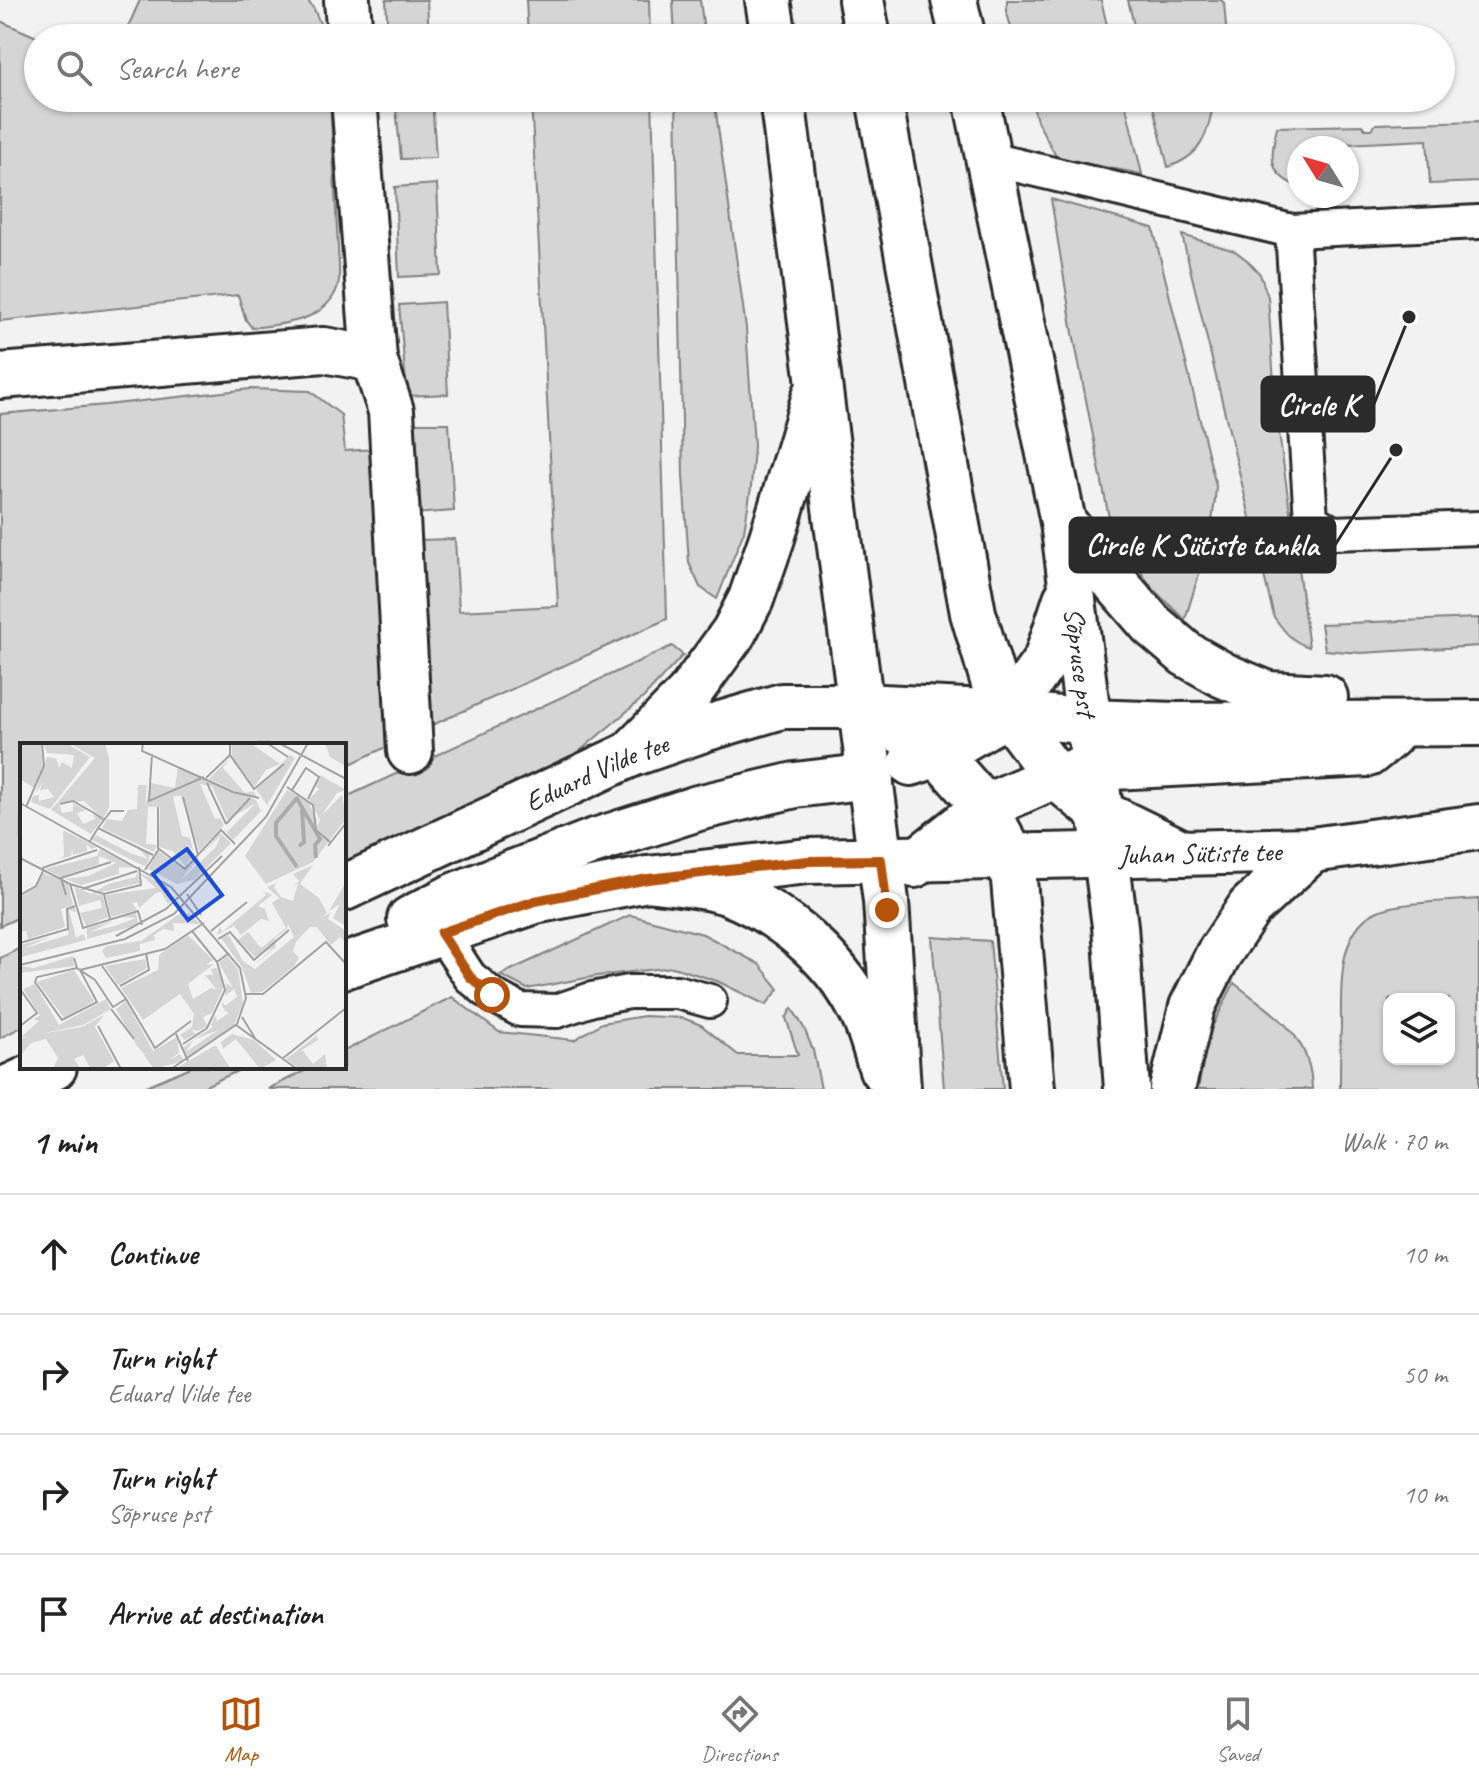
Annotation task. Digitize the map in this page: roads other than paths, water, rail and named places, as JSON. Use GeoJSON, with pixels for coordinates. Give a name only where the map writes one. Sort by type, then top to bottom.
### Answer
{"type":"FeatureCollection","features":[{"type":"Feature","properties":{"kind":"street"},"geometry":{"type":"LineString","coordinates":[[347,0],[349,24]]}},
{"type":"Feature","properties":{"kind":"street"},"geometry":{"type":"LineString","coordinates":[[768,0],[772,24]]}},
{"type":"Feature","properties":{"kind":"street"},"geometry":{"type":"LineString","coordinates":[[861,0],[865,24]]}},
{"type":"Feature","properties":{"kind":"street"},"geometry":{"type":"LineString","coordinates":[[954,0],[960,24]]}},
{"type":"Feature","properties":{"kind":"street"},"geometry":{"type":"LineString","coordinates":[[355,112],[374,359],[391,411],[410,751]]}},
{"type":"Feature","properties":{"kind":"street"},"geometry":{"type":"LineString","coordinates":[[784,112],[871,776],[895,873],[898,1089]]}},
{"type":"Feature","properties":{"kind":"street"},"geometry":{"type":"LineString","coordinates":[[882,112],[973,613],[995,687],[1008,713],[1074,772]]}},
{"type":"Feature","properties":{"kind":"street","name":"Sõpruse pst"},"geometry":{"type":"LineString","coordinates":[[979,112],[1063,522],[1087,722],[1074,772],[1099,812],[1115,926],[1127,1089]]}},
{"type":"Feature","properties":{"kind":"street"},"geometry":{"type":"LineString","coordinates":[[0,376],[324,350],[374,359]]}},
{"type":"Feature","properties":{"kind":"street"},"geometry":{"type":"LineString","coordinates":[[629,755],[688,695],[734,632],[772,538],[820,382]]}},
{"type":"Feature","properties":{"kind":"street"},"geometry":{"type":"LineString","coordinates":[[1063,522],[1151,624],[1186,654],[1223,675],[1268,694],[1368,699],[1404,724]]}},
{"type":"Feature","properties":{"kind":"street"},"geometry":{"type":"LineString","coordinates":[[346,952],[456,895],[592,842],[698,808],[795,785],[871,776],[938,754],[1008,713],[1046,660],[1070,587]]}},
{"type":"Feature","properties":{"kind":"street","name":"Eduard Vilde tee"},"geometry":{"type":"LineString","coordinates":[[346,887],[629,755],[782,706],[861,706],[1008,713],[1087,722]]}},
{"type":"Feature","properties":{"kind":"street"},"geometry":{"type":"LineString","coordinates":[[861,706],[938,754],[985,807],[1012,857],[1032,1089]]}},
{"type":"Feature","properties":{"kind":"street"},"geometry":{"type":"LineString","coordinates":[[1087,722],[1176,725],[1479,723]]}},
{"type":"Feature","properties":{"kind":"street"},"geometry":{"type":"LineString","coordinates":[[346,965],[535,901],[648,879],[808,861],[895,873],[985,807],[1074,772],[1368,754],[1404,724]]}},
{"type":"Feature","properties":{"kind":"street"},"geometry":{"type":"LineString","coordinates":[[1099,812],[1183,853]]}},
{"type":"Feature","properties":{"kind":"street","name":"Juhan Sütiste tee"},"geometry":{"type":"LineString","coordinates":[[895,873],[1012,857],[1312,850],[1479,827]]}},
{"type":"Feature","properties":{"kind":"street"},"geometry":{"type":"LineString","coordinates":[[1172,1089],[1192,1007],[1218,955],[1250,907],[1312,850]]}},
{"type":"Feature","properties":{"kind":"street"},"geometry":{"type":"LineString","coordinates":[[648,879],[724,891],[769,912],[793,929],[829,964],[860,1007],[889,1089]]}},
{"type":"Feature","properties":{"kind":"street"},"geometry":{"type":"LineString","coordinates":[[6,1089],[50,1069]]}},
{"type":"Feature","properties":{"kind":"lane"},"geometry":{"type":"LineString","coordinates":[[990,159],[1292,231],[1479,222]]}},
{"type":"Feature","properties":{"kind":"lane"},"geometry":{"type":"LineString","coordinates":[[1292,231],[1311,519],[1332,533],[1479,528]]}},
{"type":"Feature","properties":{"kind":"lane"},"geometry":{"type":"LineString","coordinates":[[441,933],[470,977],[492,995],[520,1010],[557,1011],[592,999],[629,992],[677,992],[710,1001]]}},
{"type":"Feature","properties":{"kind":"place","name":"Circle K"},"geometry":{"type":"Point","coordinates":[1409,317]}},
{"type":"Feature","properties":{"kind":"place","name":"Circle K Sütiste tankla"},"geometry":{"type":"Point","coordinates":[1396,450]}}]}
